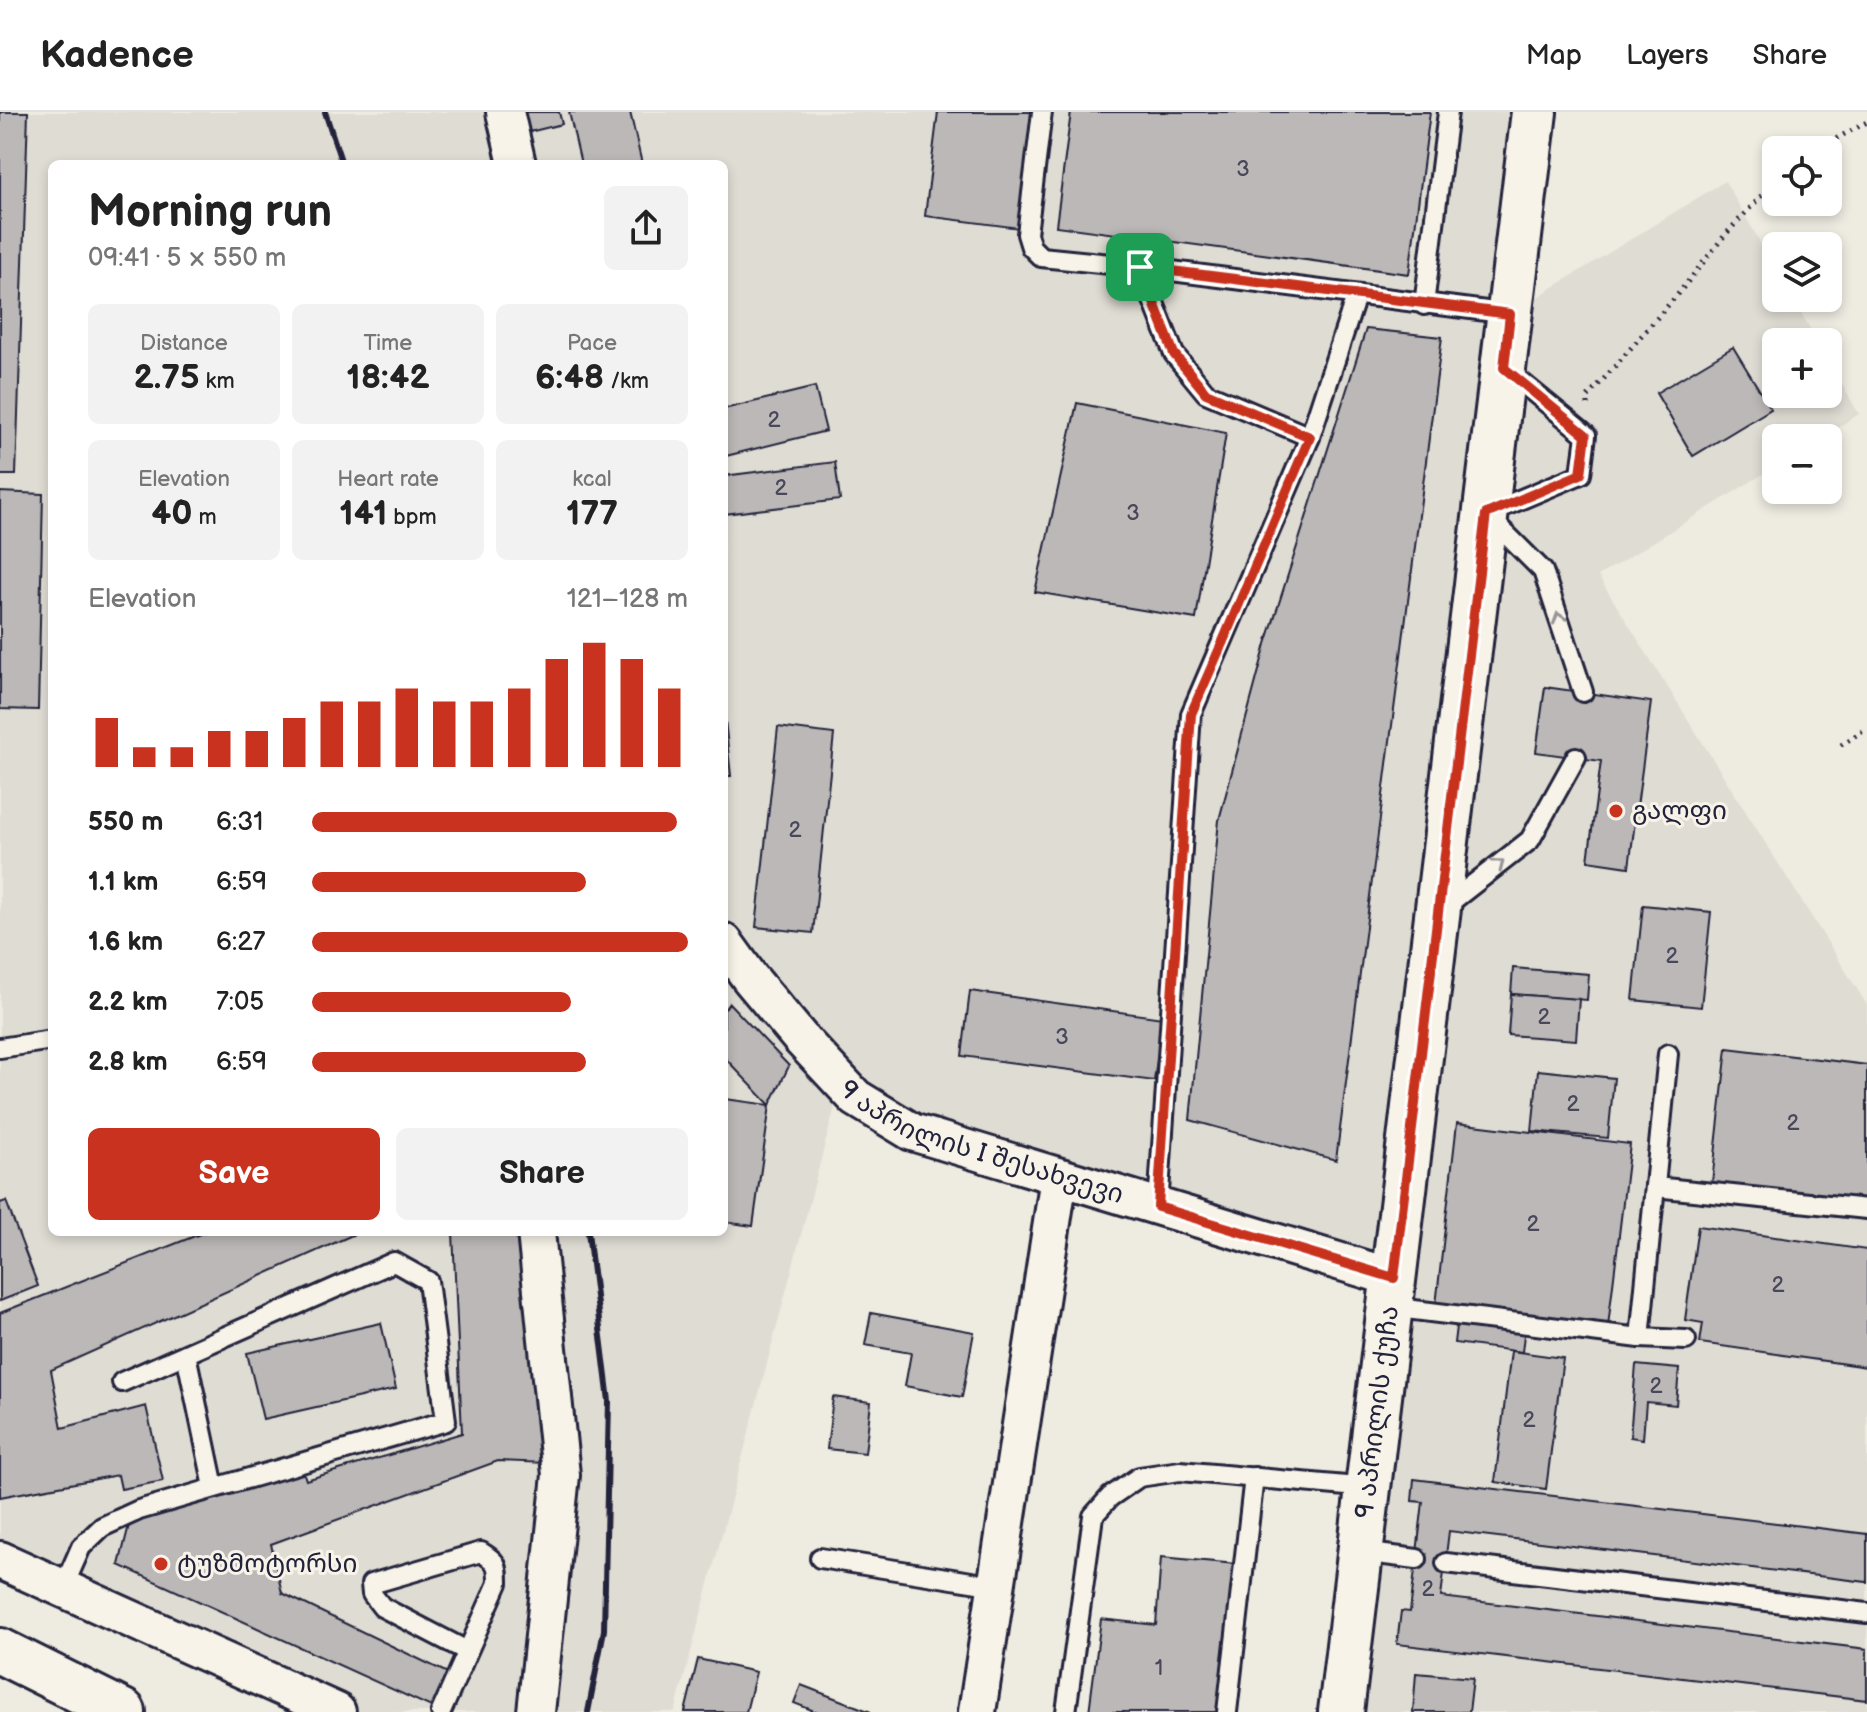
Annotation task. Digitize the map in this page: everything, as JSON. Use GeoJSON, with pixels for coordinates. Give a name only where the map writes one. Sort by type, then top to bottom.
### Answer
{"type":"FeatureCollection","features":[{"type":"Feature","properties":{"kind":"main road","name":"9 აპრილის ქუჩა"},"geometry":{"type":"LineString","coordinates":[[1341,1712],[1534,112]]}},
{"type":"Feature","properties":{"kind":"main road"},"geometry":{"type":"LineString","coordinates":[[0,1651],[123,1712]]}},
{"type":"Feature","properties":{"kind":"street"},"geometry":{"type":"LineString","coordinates":[[505,112],[516,160]]}},
{"type":"Feature","properties":{"kind":"street","name":"9 აპრილის I შესახვევი"},"geometry":{"type":"LineString","coordinates":[[728,948],[801,1039],[856,1098],[912,1132],[1158,1207],[1392,1292]]}},
{"type":"Feature","properties":{"kind":"street"},"geometry":{"type":"LineString","coordinates":[[977,1712],[1059,1177]]}},
{"type":"Feature","properties":{"kind":"street"},"geometry":{"type":"LineString","coordinates":[[536,1236],[561,1475],[536,1712]]}},
{"type":"Feature","properties":{"kind":"street"},"geometry":{"type":"LineString","coordinates":[[0,1560],[317,1708]]}},
{"type":"Feature","properties":{"kind":"lane"},"geometry":{"type":"LineString","coordinates":[[1042,112],[1027,234],[1031,247],[1041,257],[1510,314]]}},
{"type":"Feature","properties":{"kind":"lane"},"geometry":{"type":"LineString","coordinates":[[1424,305],[1448,112]]}},
{"type":"Feature","properties":{"kind":"lane"},"geometry":{"type":"LineString","coordinates":[[1140,267],[1174,354],[1206,393],[1310,437]]}},
{"type":"Feature","properties":{"kind":"lane"},"geometry":{"type":"LineString","coordinates":[[1158,1207],[1191,714],[1310,437],[1356,296]]}},
{"type":"Feature","properties":{"kind":"lane"},"geometry":{"type":"LineString","coordinates":[[1504,368],[1586,435],[1581,474],[1486,514],[1543,571],[1583,692]]}},
{"type":"Feature","properties":{"kind":"lane"},"geometry":{"type":"LineString","coordinates":[[1438,912],[1530,840],[1576,757]]}},
{"type":"Feature","properties":{"kind":"lane"},"geometry":{"type":"LineString","coordinates":[[0,1048],[48,1041]]}},
{"type":"Feature","properties":{"kind":"lane"},"geometry":{"type":"LineString","coordinates":[[1640,1338],[1668,1054]]}},
{"type":"Feature","properties":{"kind":"lane"},"geometry":{"type":"LineString","coordinates":[[1655,1187],[1867,1209]]}},
{"type":"Feature","properties":{"kind":"lane"},"geometry":{"type":"LineString","coordinates":[[63,1588],[81,1547],[102,1527],[139,1510],[446,1421],[428,1281],[394,1262],[122,1382]]}},
{"type":"Feature","properties":{"kind":"lane"},"geometry":{"type":"LineString","coordinates":[[1392,1292],[1640,1338],[1686,1340]]}},
{"type":"Feature","properties":{"kind":"lane"},"geometry":{"type":"LineString","coordinates":[[186,1354],[214,1487]]}},
{"type":"Feature","properties":{"kind":"lane"},"geometry":{"type":"LineString","coordinates":[[1066,1712],[1093,1516],[1110,1497],[1139,1477],[1180,1471],[1368,1488]]}},
{"type":"Feature","properties":{"kind":"lane"},"geometry":{"type":"LineString","coordinates":[[1227,1712],[1254,1477]]}},
{"type":"Feature","properties":{"kind":"lane"},"geometry":{"type":"LineString","coordinates":[[441,1712],[498,1583],[498,1566],[481,1552],[371,1584],[372,1594],[382,1607],[467,1651]]}},
{"type":"Feature","properties":{"kind":"lane"},"geometry":{"type":"LineString","coordinates":[[1361,1552],[1417,1559]]}},
{"type":"Feature","properties":{"kind":"lane"},"geometry":{"type":"LineString","coordinates":[[820,1558],[997,1586]]}},
{"type":"Feature","properties":{"kind":"lane"},"geometry":{"type":"LineString","coordinates":[[1446,1563],[1867,1613]]}},
{"type":"Feature","properties":{"kind":"path"},"geometry":{"type":"LineString","coordinates":[[1841,136],[1867,122]]}},
{"type":"Feature","properties":{"kind":"path"},"geometry":{"type":"LineString","coordinates":[[1586,435],[1588,397],[1762,195]]}},
{"type":"Feature","properties":{"kind":"path"},"geometry":{"type":"LineString","coordinates":[[1841,745],[1867,728]]}},
{"type":"Feature","properties":{"kind":"shaded area"},"geometry":{"type":"Polygon","coordinates":[[[0,112],[1534,112],[1510,314],[1725,181],[1762,246],[1762,312],[1800,312],[1810,328],[1762,328],[1762,408],[1842,408],[1842,384],[1859,414],[1842,425],[1762,424],[1762,475],[1598,576],[1867,1005],[1867,1712],[1341,1712],[1393,1278],[1061,1181],[840,1087],[675,1712],[286,1712],[0,1578],[0,112]]]}},
{"type":"Feature","properties":{"kind":"building"},"geometry":{"type":"Polygon","coordinates":[[[0,112],[28,112],[16,475],[0,475],[0,112]]]}},
{"type":"Feature","properties":{"kind":"building"},"geometry":{"type":"Polygon","coordinates":[[[511,112],[559,112],[562,124],[517,135],[511,112]]]}},
{"type":"Feature","properties":{"kind":"building"},"geometry":{"type":"Polygon","coordinates":[[[569,112],[630,112],[641,160],[580,160],[569,112]]]}},
{"type":"Feature","properties":{"kind":"building"},"geometry":{"type":"Polygon","coordinates":[[[938,112],[1033,112],[1019,228],[925,216],[938,112]]]}},
{"type":"Feature","properties":{"kind":"building"},"geometry":{"type":"Polygon","coordinates":[[[1071,112],[1430,112],[1409,274],[1056,226],[1071,112]]]}},
{"type":"Feature","properties":{"kind":"building"},"geometry":{"type":"Polygon","coordinates":[[[1366,329],[1442,337],[1336,1160],[1190,1120],[1219,820],[1266,644],[1366,329]]]}},
{"type":"Feature","properties":{"kind":"building"},"geometry":{"type":"Polygon","coordinates":[[[1733,347],[1762,394],[1762,408],[1771,409],[1693,456],[1656,393],[1733,347]]]}},
{"type":"Feature","properties":{"kind":"building"},"geometry":{"type":"Polygon","coordinates":[[[815,387],[826,431],[728,456],[728,408],[815,387]]]}},
{"type":"Feature","properties":{"kind":"building"},"geometry":{"type":"Polygon","coordinates":[[[1077,403],[1226,433],[1196,619],[1035,592],[1077,403]]]}},
{"type":"Feature","properties":{"kind":"building"},"geometry":{"type":"Polygon","coordinates":[[[835,462],[840,500],[728,514],[728,475],[835,462]]]}},
{"type":"Feature","properties":{"kind":"building"},"geometry":{"type":"Polygon","coordinates":[[[0,492],[43,494],[38,710],[0,709],[0,492]]]}},
{"type":"Feature","properties":{"kind":"building","name":"გალფი"},"geometry":{"type":"Polygon","coordinates":[[[1545,687],[1651,702],[1629,867],[1588,861],[1601,761],[1536,752],[1545,687]]]}},
{"type":"Feature","properties":{"kind":"building"},"geometry":{"type":"Polygon","coordinates":[[[778,727],[834,734],[813,933],[756,927],[778,727]]]}},
{"type":"Feature","properties":{"kind":"building"},"geometry":{"type":"Polygon","coordinates":[[[728,748],[731,776],[728,776],[728,748]]]}},
{"type":"Feature","properties":{"kind":"building"},"geometry":{"type":"Polygon","coordinates":[[[1643,905],[1711,912],[1701,1007],[1633,1000],[1643,905]]]}},
{"type":"Feature","properties":{"kind":"building"},"geometry":{"type":"Polygon","coordinates":[[[1513,968],[1589,974],[1587,1000],[1511,994],[1513,968]]]}},
{"type":"Feature","properties":{"kind":"building"},"geometry":{"type":"Polygon","coordinates":[[[970,991],[1163,1018],[1154,1081],[962,1056],[970,991]]]}},
{"type":"Feature","properties":{"kind":"building"},"geometry":{"type":"Polygon","coordinates":[[[1511,994],[1579,999],[1576,1040],[1508,1035],[1511,994]]]}},
{"type":"Feature","properties":{"kind":"building"},"geometry":{"type":"Polygon","coordinates":[[[728,1004],[789,1066],[770,1105],[728,1061],[728,1004]]]}},
{"type":"Feature","properties":{"kind":"building"},"geometry":{"type":"Polygon","coordinates":[[[1727,1048],[1867,1065],[1867,1200],[1712,1182],[1727,1048]]]}},
{"type":"Feature","properties":{"kind":"building"},"geometry":{"type":"Polygon","coordinates":[[[1538,1070],[1614,1078],[1608,1138],[1532,1131],[1538,1070]]]}},
{"type":"Feature","properties":{"kind":"building"},"geometry":{"type":"Polygon","coordinates":[[[728,1099],[770,1105],[753,1226],[728,1223],[728,1099]]]}},
{"type":"Feature","properties":{"kind":"building"},"geometry":{"type":"Polygon","coordinates":[[[1457,1123],[1630,1144],[1608,1326],[1436,1305],[1457,1123]]]}},
{"type":"Feature","properties":{"kind":"building"},"geometry":{"type":"Polygon","coordinates":[[[6,1201],[38,1286],[0,1301],[0,1203],[6,1201]]]}},
{"type":"Feature","properties":{"kind":"building"},"geometry":{"type":"Polygon","coordinates":[[[1698,1226],[1867,1250],[1867,1367],[1700,1343],[1703,1323],[1685,1320],[1698,1226]]]}},
{"type":"Feature","properties":{"kind":"building"},"geometry":{"type":"Polygon","coordinates":[[[195,1236],[350,1236],[51,1370],[62,1428],[146,1406],[163,1481],[121,1489],[118,1475],[0,1497],[0,1313],[195,1236]]]}},
{"type":"Feature","properties":{"kind":"building"},"geometry":{"type":"Polygon","coordinates":[[[453,1236],[527,1236],[546,1463],[498,1461],[271,1544],[282,1593],[454,1676],[440,1711],[119,1565],[131,1517],[303,1471],[306,1480],[462,1433],[453,1236]]]}},
{"type":"Feature","properties":{"kind":"building"},"geometry":{"type":"Polygon","coordinates":[[[871,1313],[974,1332],[962,1397],[905,1386],[911,1353],[865,1345],[871,1313]]]}},
{"type":"Feature","properties":{"kind":"building"},"geometry":{"type":"Polygon","coordinates":[[[1457,1318],[1525,1326],[1522,1352],[1454,1343],[1457,1318]]]}},
{"type":"Feature","properties":{"kind":"building"},"geometry":{"type":"Polygon","coordinates":[[[381,1323],[396,1389],[263,1419],[247,1353],[381,1323]]]}},
{"type":"Feature","properties":{"kind":"building"},"geometry":{"type":"Polygon","coordinates":[[[1511,1351],[1563,1358],[1546,1489],[1495,1482],[1511,1351]]]}},
{"type":"Feature","properties":{"kind":"building"},"geometry":{"type":"Polygon","coordinates":[[[1636,1365],[1679,1369],[1676,1405],[1646,1402],[1643,1439],[1630,1437],[1636,1365]]]}},
{"type":"Feature","properties":{"kind":"building"},"geometry":{"type":"Polygon","coordinates":[[[833,1397],[871,1402],[865,1453],[827,1449],[833,1397]]]}},
{"type":"Feature","properties":{"kind":"building"},"geometry":{"type":"Polygon","coordinates":[[[1414,1479],[1867,1534],[1867,1582],[1449,1531],[1441,1597],[1867,1649],[1867,1700],[1397,1644],[1401,1611],[1410,1612],[1423,1502],[1412,1501],[1414,1479]]]}},
{"type":"Feature","properties":{"kind":"building"},"geometry":{"type":"Polygon","coordinates":[[[1161,1557],[1236,1564],[1217,1712],[1089,1712],[1101,1619],[1156,1625],[1161,1557]]]}},
{"type":"Feature","properties":{"kind":"building"},"geometry":{"type":"Polygon","coordinates":[[[698,1659],[756,1672],[746,1712],[685,1712],[698,1659]]]}},
{"type":"Feature","properties":{"kind":"building"},"geometry":{"type":"Polygon","coordinates":[[[1416,1673],[1473,1678],[1469,1712],[1413,1712],[1416,1673]]]}},
{"type":"Feature","properties":{"kind":"building"},"geometry":{"type":"Polygon","coordinates":[[[801,1685],[871,1712],[811,1712],[794,1703],[801,1685]]]}},
{"type":"Feature","properties":{"kind":"railway"},"geometry":{"type":"LineString","coordinates":[[325,112],[341,160]]}},
{"type":"Feature","properties":{"kind":"railway"},"geometry":{"type":"LineString","coordinates":[[588,1236],[609,1401],[604,1630],[588,1712]]}},
{"type":"Feature","properties":{"kind":"place","name":"გალფი"},"geometry":{"type":"Point","coordinates":[1616,811]}},
{"type":"Feature","properties":{"kind":"place","name":"ტუზმოტორსი"},"geometry":{"type":"Point","coordinates":[161,1564]}},
{"type":"Feature","properties":{"kind":"route"},"geometry":{"type":"LineString","coordinates":[[1140,267],[1510,314],[1504,368],[1586,435],[1581,474],[1486,514],[1394,1278],[1158,1207],[1191,714],[1310,437],[1206,393],[1174,354],[1140,267]]}}]}
